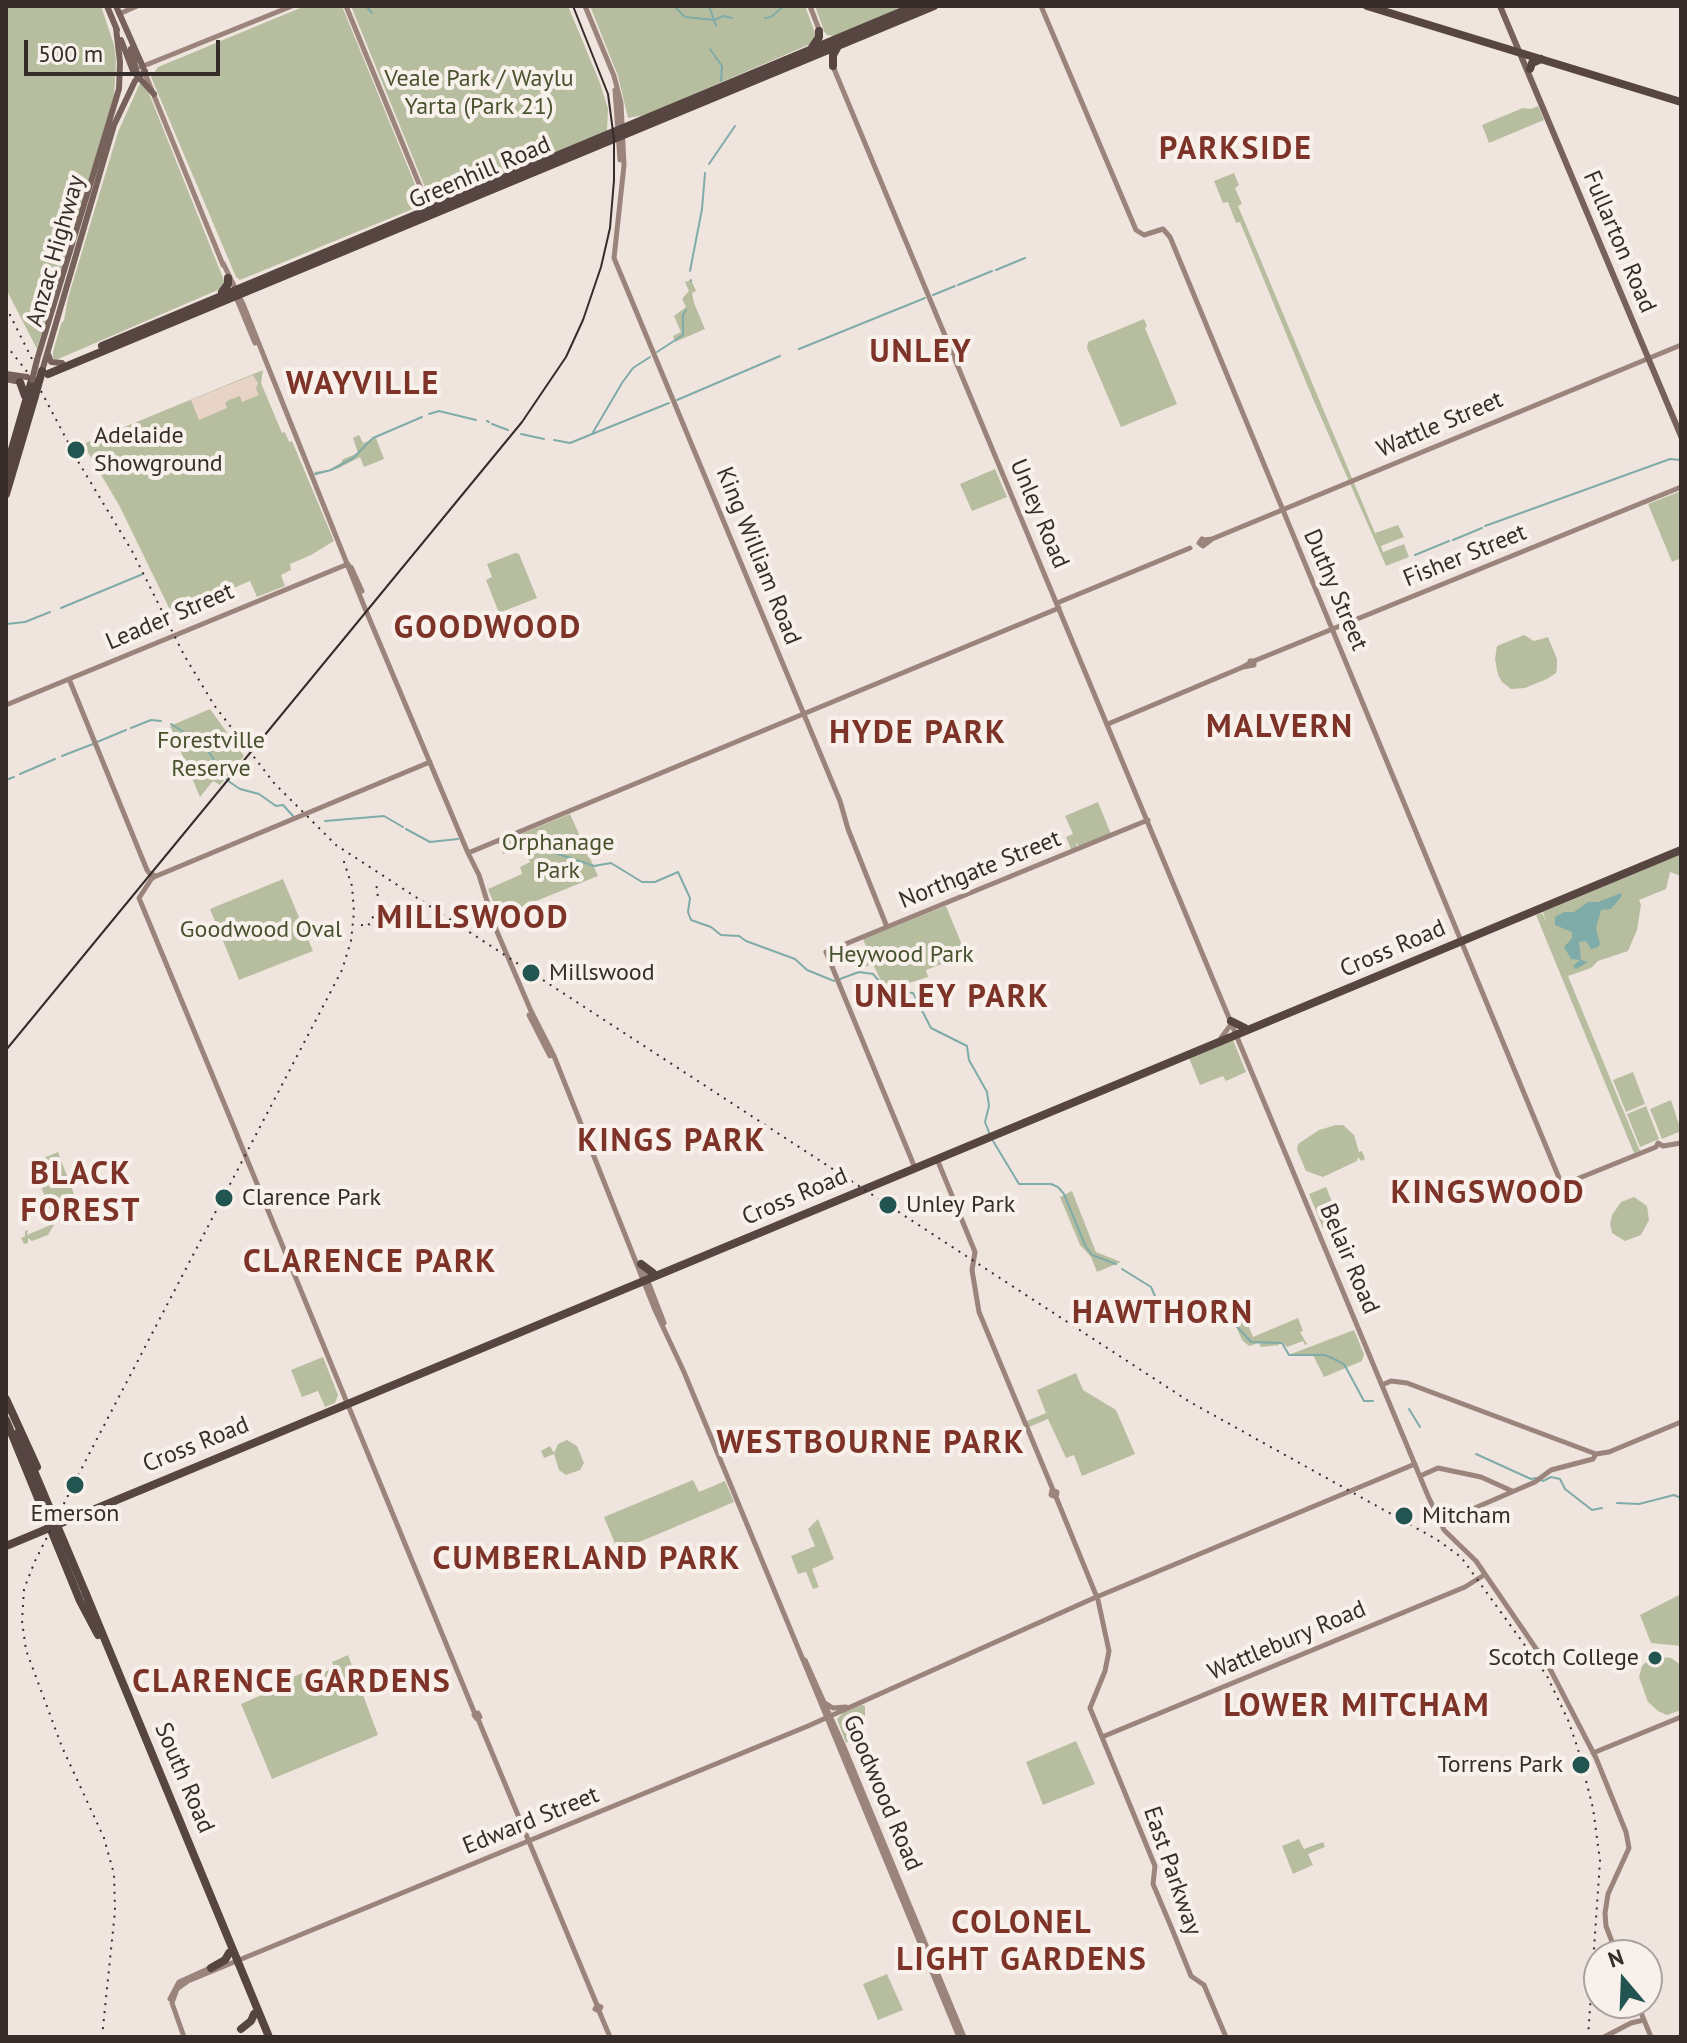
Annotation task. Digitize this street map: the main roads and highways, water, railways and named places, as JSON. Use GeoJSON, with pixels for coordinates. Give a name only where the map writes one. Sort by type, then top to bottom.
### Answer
{"type":"FeatureCollection","features":[{"type":"Feature","properties":{"kind":"highway","name":"Greenhill Road"},"geometry":{"type":"LineString","coordinates":[[908,13],[915,6]]}},
{"type":"Feature","properties":{"kind":"highway","name":"Greenhill Road"},"geometry":{"type":"LineString","coordinates":[[705,97],[778,63],[934,6]]}},
{"type":"Feature","properties":{"kind":"highway"},"geometry":{"type":"LineString","coordinates":[[1367,6],[1681,102]]}},
{"type":"Feature","properties":{"kind":"highway"},"geometry":{"type":"LineString","coordinates":[[813,52],[819,31]]}},
{"type":"Feature","properties":{"kind":"highway","name":"Greenhill Road"},"geometry":{"type":"LineString","coordinates":[[826,47],[841,45],[849,38]]}},
{"type":"Feature","properties":{"kind":"highway"},"geometry":{"type":"LineString","coordinates":[[1502,48],[1512,45],[1514,40]]}},
{"type":"Feature","properties":{"kind":"highway"},"geometry":{"type":"LineString","coordinates":[[833,66],[834,53],[841,45]]}},
{"type":"Feature","properties":{"kind":"highway","name":"Greenhill Road"},"geometry":{"type":"LineString","coordinates":[[249,286],[483,185],[799,62],[813,52]]}},
{"type":"Feature","properties":{"kind":"highway"},"geometry":{"type":"LineString","coordinates":[[778,63],[796,59],[799,62]]}},
{"type":"Feature","properties":{"kind":"highway"},"geometry":{"type":"LineString","coordinates":[[1530,69],[1532,63],[1541,59]]}},
{"type":"Feature","properties":{"kind":"highway","name":"Greenhill Road"},"geometry":{"type":"LineString","coordinates":[[36,376],[237,298],[249,286],[332,248],[342,248],[355,242],[356,247],[580,148]]}},
{"type":"Feature","properties":{"kind":"highway"},"geometry":{"type":"LineString","coordinates":[[475,196],[483,185]]}},
{"type":"Feature","properties":{"kind":"highway"},"geometry":{"type":"LineString","coordinates":[[429,208],[442,210]]}},
{"type":"Feature","properties":{"kind":"highway"},"geometry":{"type":"LineString","coordinates":[[215,297],[227,287],[228,275]]}},
{"type":"Feature","properties":{"kind":"highway"},"geometry":{"type":"LineString","coordinates":[[237,298],[249,286]]}},
{"type":"Feature","properties":{"kind":"highway","name":"Greenhill Road"},"geometry":{"type":"LineString","coordinates":[[36,376],[215,297],[237,298]]}},
{"type":"Feature","properties":{"kind":"highway"},"geometry":{"type":"LineString","coordinates":[[170,316],[185,313],[187,317]]}},
{"type":"Feature","properties":{"kind":"highway"},"geometry":{"type":"LineString","coordinates":[[119,338],[135,338]]}},
{"type":"Feature","properties":{"kind":"highway"},"geometry":{"type":"LineString","coordinates":[[6,470],[36,376]]}},
{"type":"Feature","properties":{"kind":"highway","name":"Anzac Highway"},"geometry":{"type":"LineString","coordinates":[[6,494],[35,396],[36,376]]}},
{"type":"Feature","properties":{"kind":"highway","name":"Cross Road"},"geometry":{"type":"LineString","coordinates":[[990,1135],[1239,1028],[1382,974],[1681,850]]}},
{"type":"Feature","properties":{"kind":"highway","name":"Cross Road"},"geometry":{"type":"LineString","coordinates":[[62,1528],[75,1517],[117,1498],[990,1135],[1239,1028]]}},
{"type":"Feature","properties":{"kind":"highway"},"geometry":{"type":"LineString","coordinates":[[6,1401],[62,1528],[106,1642]]}},
{"type":"Feature","properties":{"kind":"highway","name":"South Road"},"geometry":{"type":"LineString","coordinates":[[6,1401],[16,1433]]}},
{"type":"Feature","properties":{"kind":"highway","name":"South Road"},"geometry":{"type":"LineString","coordinates":[[6,1413],[106,1642],[264,2034]]}},
{"type":"Feature","properties":{"kind":"highway"},"geometry":{"type":"LineString","coordinates":[[6,1420],[80,1601],[98,1635]]}},
{"type":"Feature","properties":{"kind":"highway","name":"Cross Road"},"geometry":{"type":"LineString","coordinates":[[6,1544],[49,1526],[62,1528],[117,1498]]}},
{"type":"Feature","properties":{"kind":"highway"},"geometry":{"type":"LineString","coordinates":[[43,1511],[53,1507]]}},
{"type":"Feature","properties":{"kind":"highway"},"geometry":{"type":"LineString","coordinates":[[35,1530],[42,1521],[43,1511]]}},
{"type":"Feature","properties":{"kind":"highway","name":"Cross Road"},"geometry":{"type":"LineString","coordinates":[[6,1544],[49,1526]]}},
{"type":"Feature","properties":{"kind":"highway"},"geometry":{"type":"LineString","coordinates":[[55,1540],[62,1528]]}},
{"type":"Feature","properties":{"kind":"highway","name":"South Road"},"geometry":{"type":"LineString","coordinates":[[84,1595],[264,2034]]}},
{"type":"Feature","properties":{"kind":"highway"},"geometry":{"type":"LineString","coordinates":[[211,1968],[234,1959]]}},
{"type":"Feature","properties":{"kind":"highway"},"geometry":{"type":"LineString","coordinates":[[254,2014],[245,2027],[264,2034]]}},
{"type":"Feature","properties":{"kind":"main road"},"geometry":{"type":"LineString","coordinates":[[107,6],[139,71]]}},
{"type":"Feature","properties":{"kind":"main road","name":"Fullarton Road"},"geometry":{"type":"LineString","coordinates":[[1502,6],[1543,107]]}},
{"type":"Feature","properties":{"kind":"main road","name":"Fullarton Road"},"geometry":{"type":"LineString","coordinates":[[1502,6],[1681,436]]}},
{"type":"Feature","properties":{"kind":"main road"},"geometry":{"type":"LineString","coordinates":[[117,10],[139,71]]}},
{"type":"Feature","properties":{"kind":"main road"},"geometry":{"type":"LineString","coordinates":[[116,28],[120,54],[119,89]]}},
{"type":"Feature","properties":{"kind":"main road"},"geometry":{"type":"LineString","coordinates":[[119,89],[139,71]]}},
{"type":"Feature","properties":{"kind":"main road","name":"Goodwood Road"},"geometry":{"type":"LineString","coordinates":[[139,71],[154,94]]}},
{"type":"Feature","properties":{"kind":"main road","name":"Anzac Highway"},"geometry":{"type":"LineString","coordinates":[[36,376],[37,360],[114,125],[139,71]]}},
{"type":"Feature","properties":{"kind":"main road","name":"Anzac Highway"},"geometry":{"type":"LineString","coordinates":[[36,376],[48,354],[119,89]]}},
{"type":"Feature","properties":{"kind":"main road"},"geometry":{"type":"LineString","coordinates":[[48,354],[51,362],[62,363]]}},
{"type":"Feature","properties":{"kind":"main road"},"geometry":{"type":"LineString","coordinates":[[6,377],[36,376]]}},
{"type":"Feature","properties":{"kind":"water"},"geometry":{"type":"Polygon","coordinates":[[[1621,893],[1622,896],[1611,909],[1601,910],[1596,928],[1598,947],[1591,949],[1586,941],[1579,942],[1581,960],[1588,962],[1576,969],[1573,966],[1580,960],[1571,959],[1564,947],[1572,938],[1572,932],[1555,925],[1555,917],[1564,912],[1574,912],[1588,902],[1598,902],[1621,893]]]}},
{"type":"Feature","properties":{"kind":"waterway"},"geometry":{"type":"LineString","coordinates":[[366,6],[372,13]]}},
{"type":"Feature","properties":{"kind":"waterway"},"geometry":{"type":"LineString","coordinates":[[674,6],[685,17],[732,18]]}},
{"type":"Feature","properties":{"kind":"waterway"},"geometry":{"type":"LineString","coordinates":[[709,6],[716,26]]}},
{"type":"Feature","properties":{"kind":"waterway"},"geometry":{"type":"LineString","coordinates":[[765,18],[784,6]]}},
{"type":"Feature","properties":{"kind":"waterway"},"geometry":{"type":"LineString","coordinates":[[710,49],[722,66],[721,81]]}},
{"type":"Feature","properties":{"kind":"waterway"},"geometry":{"type":"LineString","coordinates":[[709,164],[735,126]]}},
{"type":"Feature","properties":{"kind":"waterway"},"geometry":{"type":"LineString","coordinates":[[690,271],[702,209],[705,173]]}},
{"type":"Feature","properties":{"kind":"waterway"},"geometry":{"type":"LineString","coordinates":[[996,270],[1025,258]]}},
{"type":"Feature","properties":{"kind":"waterway"},"geometry":{"type":"LineString","coordinates":[[958,285],[992,271]]}},
{"type":"Feature","properties":{"kind":"waterway"},"geometry":{"type":"LineString","coordinates":[[933,295],[955,286]]}},
{"type":"Feature","properties":{"kind":"waterway"},"geometry":{"type":"LineString","coordinates":[[799,349],[925,298]]}},
{"type":"Feature","properties":{"kind":"waterway"},"geometry":{"type":"LineString","coordinates":[[657,352],[683,335],[686,310]]}},
{"type":"Feature","properties":{"kind":"waterway"},"geometry":{"type":"LineString","coordinates":[[677,400],[780,356]]}},
{"type":"Feature","properties":{"kind":"waterway"},"geometry":{"type":"LineString","coordinates":[[592,434],[633,368],[650,357]]}},
{"type":"Feature","properties":{"kind":"waterway"},"geometry":{"type":"LineString","coordinates":[[554,440],[570,443],[669,403]]}},
{"type":"Feature","properties":{"kind":"waterway"},"geometry":{"type":"LineString","coordinates":[[429,414],[439,411],[476,420]]}},
{"type":"Feature","properties":{"kind":"waterway"},"geometry":{"type":"LineString","coordinates":[[315,474],[331,470],[353,458],[373,438],[422,417]]}},
{"type":"Feature","properties":{"kind":"waterway"},"geometry":{"type":"LineString","coordinates":[[492,424],[508,430]]}},
{"type":"Feature","properties":{"kind":"waterway"},"geometry":{"type":"LineString","coordinates":[[521,434],[544,439]]}},
{"type":"Feature","properties":{"kind":"waterway"},"geometry":{"type":"LineString","coordinates":[[1485,526],[1670,459],[1681,460]]}},
{"type":"Feature","properties":{"kind":"waterway"},"geometry":{"type":"LineString","coordinates":[[1453,540],[1482,528]]}},
{"type":"Feature","properties":{"kind":"waterway"},"geometry":{"type":"LineString","coordinates":[[1415,555],[1449,541]]}},
{"type":"Feature","properties":{"kind":"waterway"},"geometry":{"type":"LineString","coordinates":[[61,608],[143,574]]}},
{"type":"Feature","properties":{"kind":"waterway"},"geometry":{"type":"LineString","coordinates":[[6,624],[25,622],[50,612]]}},
{"type":"Feature","properties":{"kind":"waterway"},"geometry":{"type":"LineString","coordinates":[[131,728],[151,720],[161,721]]}},
{"type":"Feature","properties":{"kind":"waterway"},"geometry":{"type":"LineString","coordinates":[[171,724],[200,742],[231,783],[259,794],[276,806],[283,805],[293,816]]}},
{"type":"Feature","properties":{"kind":"waterway"},"geometry":{"type":"LineString","coordinates":[[97,742],[126,730]]}},
{"type":"Feature","properties":{"kind":"waterway"},"geometry":{"type":"LineString","coordinates":[[62,756],[93,744]]}},
{"type":"Feature","properties":{"kind":"waterway"},"geometry":{"type":"LineString","coordinates":[[20,774],[55,759]]}},
{"type":"Feature","properties":{"kind":"waterway"},"geometry":{"type":"LineString","coordinates":[[6,780],[14,777]]}},
{"type":"Feature","properties":{"kind":"waterway"},"geometry":{"type":"LineString","coordinates":[[325,821],[384,816],[403,827]]}},
{"type":"Feature","properties":{"kind":"waterway"},"geometry":{"type":"LineString","coordinates":[[406,829],[430,842],[458,839]]}},
{"type":"Feature","properties":{"kind":"waterway"},"geometry":{"type":"LineString","coordinates":[[522,837],[543,849],[594,866],[611,863],[642,882],[655,882],[678,872],[690,898],[688,912],[691,920],[711,927],[721,935],[739,936],[795,959],[807,970],[834,981]]}},
{"type":"Feature","properties":{"kind":"waterway"},"geometry":{"type":"LineString","coordinates":[[840,979],[859,972],[873,974],[888,991],[913,993],[931,1028],[967,1046],[969,1060],[987,1092],[989,1106],[985,1122],[990,1135]]}},
{"type":"Feature","properties":{"kind":"waterway"},"geometry":{"type":"LineString","coordinates":[[993,1141],[1019,1184],[1051,1184],[1058,1187],[1092,1255],[1116,1264]]}},
{"type":"Feature","properties":{"kind":"waterway"},"geometry":{"type":"LineString","coordinates":[[1122,1269],[1151,1287],[1158,1303],[1179,1320]]}},
{"type":"Feature","properties":{"kind":"waterway"},"geometry":{"type":"LineString","coordinates":[[1188,1321],[1230,1319],[1251,1342],[1282,1343],[1289,1355],[1325,1355],[1332,1358],[1344,1364],[1364,1401],[1373,1401]]}},
{"type":"Feature","properties":{"kind":"waterway"},"geometry":{"type":"LineString","coordinates":[[1409,1409],[1420,1427]]}},
{"type":"Feature","properties":{"kind":"waterway"},"geometry":{"type":"LineString","coordinates":[[1476,1454],[1531,1479],[1536,1478]]}},
{"type":"Feature","properties":{"kind":"waterway"},"geometry":{"type":"LineString","coordinates":[[1539,1479],[1560,1479],[1565,1489],[1592,1510],[1602,1508]]}},
{"type":"Feature","properties":{"kind":"waterway"},"geometry":{"type":"LineString","coordinates":[[1617,1503],[1639,1504],[1674,1495],[1681,1498]]}},
{"type":"Feature","properties":{"kind":"tram line"},"geometry":{"type":"LineString","coordinates":[[6,1050],[522,422],[566,357],[583,320],[601,267],[610,228],[614,180],[614,139],[608,94],[573,6]]}},
{"type":"Feature","properties":{"kind":"railway"},"geometry":{"type":"LineString","coordinates":[[6,307],[33,361]]}},
{"type":"Feature","properties":{"kind":"railway"},"geometry":{"type":"LineString","coordinates":[[6,345],[28,373]]}},
{"type":"Feature","properties":{"kind":"railway"},"geometry":{"type":"LineString","coordinates":[[41,391],[79,463],[132,551],[184,655],[214,705],[274,783],[336,845],[1190,1402],[1436,1539],[1461,1557],[1547,1676],[1578,1749],[1593,1808],[1600,1861],[1588,2037]]}},
{"type":"Feature","properties":{"kind":"railway"},"geometry":{"type":"LineString","coordinates":[[102,2037],[115,1911],[114,1874],[104,1838],[62,1747],[26,1650],[22,1621],[24,1589],[87,1458],[342,970],[351,941],[354,912],[352,886],[342,856]]}},
{"type":"Feature","properties":{"kind":"railway"},"geometry":{"type":"LineString","coordinates":[[361,925],[368,926],[379,906],[376,882]]}},
{"type":"Feature","properties":{"kind":"place","name":"Adelaide Showground"},"geometry":{"type":"Point","coordinates":[76,450]}},
{"type":"Feature","properties":{"kind":"place","name":"Millswood"},"geometry":{"type":"Point","coordinates":[531,973]}},
{"type":"Feature","properties":{"kind":"place","name":"Clarence Park"},"geometry":{"type":"Point","coordinates":[224,1198]}},
{"type":"Feature","properties":{"kind":"place","name":"Unley Park"},"geometry":{"type":"Point","coordinates":[888,1205]}},
{"type":"Feature","properties":{"kind":"place","name":"Emerson"},"geometry":{"type":"Point","coordinates":[75,1485]}},
{"type":"Feature","properties":{"kind":"place","name":"Mitcham"},"geometry":{"type":"Point","coordinates":[1404,1516]}},
{"type":"Feature","properties":{"kind":"place","name":"Scotch College"},"geometry":{"type":"Point","coordinates":[1655,1658]}},
{"type":"Feature","properties":{"kind":"place","name":"Torrens Park"},"geometry":{"type":"Point","coordinates":[1581,1765]}},
{"type":"Feature","properties":{"kind":"district","name":"PARKSIDE"},"geometry":{"type":"Point","coordinates":[1236,150]}},
{"type":"Feature","properties":{"kind":"district","name":"UNLEY"},"geometry":{"type":"Point","coordinates":[921,353]}},
{"type":"Feature","properties":{"kind":"district","name":"WAYVILLE"},"geometry":{"type":"Point","coordinates":[363,385]}},
{"type":"Feature","properties":{"kind":"district","name":"GOODWOOD"},"geometry":{"type":"Point","coordinates":[488,629]}},
{"type":"Feature","properties":{"kind":"district","name":"MALVERN"},"geometry":{"type":"Point","coordinates":[1280,728]}},
{"type":"Feature","properties":{"kind":"district","name":"HYDE PARK"},"geometry":{"type":"Point","coordinates":[918,734]}},
{"type":"Feature","properties":{"kind":"district","name":"MILLSWOOD"},"geometry":{"type":"Point","coordinates":[473,919]}},
{"type":"Feature","properties":{"kind":"district","name":"UNLEY PARK"},"geometry":{"type":"Point","coordinates":[952,998]}},
{"type":"Feature","properties":{"kind":"district","name":"KINGS PARK"},"geometry":{"type":"Point","coordinates":[672,1142]}},
{"type":"Feature","properties":{"kind":"district","name":"BLACK FOREST"},"geometry":{"type":"Point","coordinates":[81,1194]}},
{"type":"Feature","properties":{"kind":"district","name":"KINGSWOOD"},"geometry":{"type":"Point","coordinates":[1488,1194]}},
{"type":"Feature","properties":{"kind":"district","name":"CLARENCE PARK"},"geometry":{"type":"Point","coordinates":[370,1263]}},
{"type":"Feature","properties":{"kind":"district","name":"HAWTHORN"},"geometry":{"type":"Point","coordinates":[1163,1314]}},
{"type":"Feature","properties":{"kind":"district","name":"WESTBOURNE PARK"},"geometry":{"type":"Point","coordinates":[871,1444]}},
{"type":"Feature","properties":{"kind":"district","name":"CUMBERLAND PARK"},"geometry":{"type":"Point","coordinates":[587,1560]}},
{"type":"Feature","properties":{"kind":"district","name":"CLARENCE GARDENS"},"geometry":{"type":"Point","coordinates":[292,1683]}},
{"type":"Feature","properties":{"kind":"district","name":"LOWER MITCHAM"},"geometry":{"type":"Point","coordinates":[1357,1707]}},
{"type":"Feature","properties":{"kind":"district","name":"COLONEL LIGHT GARDENS"},"geometry":{"type":"Point","coordinates":[1022,1942]}},
{"type":"Feature","properties":{"kind":"park label","name":"Veale Park / Waylu Yarta (Park 21)"},"geometry":{"type":"Point","coordinates":[479,93]}},
{"type":"Feature","properties":{"kind":"park label","name":"Forestville Reserve"},"geometry":{"type":"Point","coordinates":[211,755]}},
{"type":"Feature","properties":{"kind":"park label","name":"Orphanage Park"},"geometry":{"type":"Point","coordinates":[558,857]}},
{"type":"Feature","properties":{"kind":"park label","name":"Goodwood Oval"},"geometry":{"type":"Point","coordinates":[261,930]}},
{"type":"Feature","properties":{"kind":"park label","name":"Heywood Park"},"geometry":{"type":"Point","coordinates":[901,955]}}]}
